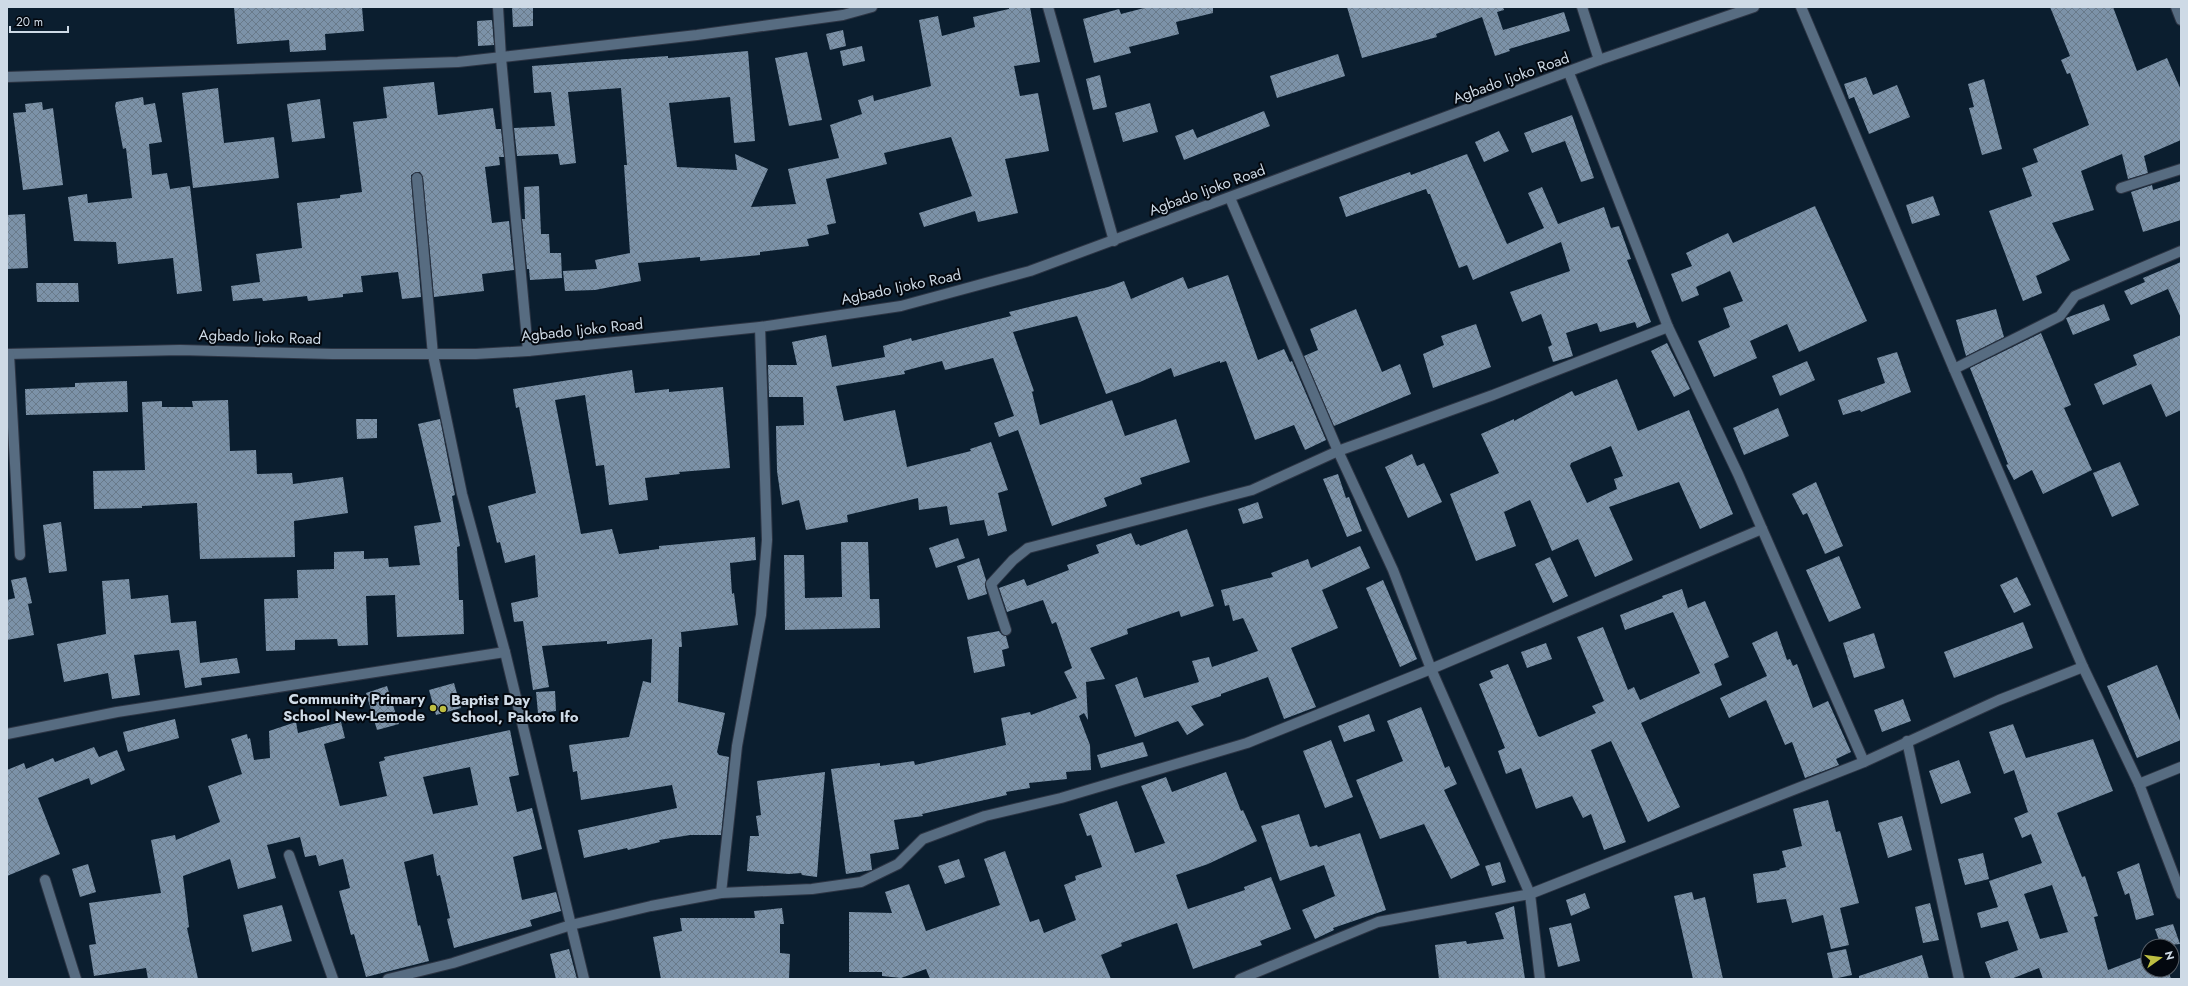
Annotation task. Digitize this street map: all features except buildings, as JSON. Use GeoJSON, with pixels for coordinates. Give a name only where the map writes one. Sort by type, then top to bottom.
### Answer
{"type":"FeatureCollection","features":[{"type":"Feature","properties":{"kind":"street"},"geometry":{"type":"LineString","coordinates":[[498,7],[501,58],[528,351]]}},
{"type":"Feature","properties":{"kind":"street"},"geometry":{"type":"LineString","coordinates":[[7,77],[450,62],[501,58],[728,31],[843,15],[872,7]]}},
{"type":"Feature","properties":{"kind":"street"},"geometry":{"type":"LineString","coordinates":[[1048,7],[1114,241]]}},
{"type":"Feature","properties":{"kind":"street"},"geometry":{"type":"LineString","coordinates":[[1582,7],[1599,60]]}},
{"type":"Feature","properties":{"kind":"street","name":"Agbado Ijoko Road"},"geometry":{"type":"LineString","coordinates":[[8,354],[180,350],[433,355],[528,351],[760,327],[901,306],[1030,271],[1569,73],[1599,60],[1754,7]]}},
{"type":"Feature","properties":{"kind":"street"},"geometry":{"type":"LineString","coordinates":[[1802,7],[1954,369],[2083,667],[2140,784],[2181,894]]}},
{"type":"Feature","properties":{"kind":"street"},"geometry":{"type":"LineString","coordinates":[[2176,7],[2181,20]]}},
{"type":"Feature","properties":{"kind":"street"},"geometry":{"type":"LineString","coordinates":[[1569,73],[1668,327],[1762,529],[1864,762]]}},
{"type":"Feature","properties":{"kind":"street"},"geometry":{"type":"LineString","coordinates":[[2121,188],[2181,169]]}},
{"type":"Feature","properties":{"kind":"street"},"geometry":{"type":"LineString","coordinates":[[417,178],[433,355],[462,494],[505,652],[584,979]]}},
{"type":"Feature","properties":{"kind":"street"},"geometry":{"type":"LineString","coordinates":[[1230,198],[1338,451],[1394,570],[1431,669],[1530,894],[1540,979]]}},
{"type":"Feature","properties":{"kind":"street"},"geometry":{"type":"LineString","coordinates":[[1954,369],[2060,316],[2075,296],[2181,251]]}},
{"type":"Feature","properties":{"kind":"street"},"geometry":{"type":"LineString","coordinates":[[721,893],[737,746],[761,616],[767,540],[760,327]]}},
{"type":"Feature","properties":{"kind":"street"},"geometry":{"type":"LineString","coordinates":[[1006,630],[990,584],[1013,560],[1028,548],[1252,490],[1338,451],[1493,395],[1668,327]]}},
{"type":"Feature","properties":{"kind":"street"},"geometry":{"type":"LineString","coordinates":[[8,354],[20,555]]}},
{"type":"Feature","properties":{"kind":"street"},"geometry":{"type":"LineString","coordinates":[[388,979],[453,963],[570,925],[651,906],[721,893],[812,889],[861,882],[898,864],[923,839],[985,816],[1061,798],[1247,743],[1431,669],[1762,529]]}},
{"type":"Feature","properties":{"kind":"street"},"geometry":{"type":"LineString","coordinates":[[7,734],[117,712],[505,652]]}},
{"type":"Feature","properties":{"kind":"street"},"geometry":{"type":"LineString","coordinates":[[1240,979],[1378,922],[1530,894],[1864,762],[1999,700],[2083,667]]}},
{"type":"Feature","properties":{"kind":"street"},"geometry":{"type":"LineString","coordinates":[[1907,741],[1959,979]]}},
{"type":"Feature","properties":{"kind":"street"},"geometry":{"type":"LineString","coordinates":[[2140,784],[2181,767]]}},
{"type":"Feature","properties":{"kind":"street"},"geometry":{"type":"LineString","coordinates":[[289,855],[333,979]]}},
{"type":"Feature","properties":{"kind":"street"},"geometry":{"type":"LineString","coordinates":[[45,880],[76,979]]}},
{"type":"Feature","properties":{"kind":"place","name":"Community Primary School New-Lemode"},"geometry":{"type":"Point","coordinates":[433,708]}},
{"type":"Feature","properties":{"kind":"place","name":"Baptist Day School, Pakoto Ifo"},"geometry":{"type":"Point","coordinates":[443,709]}}]}
